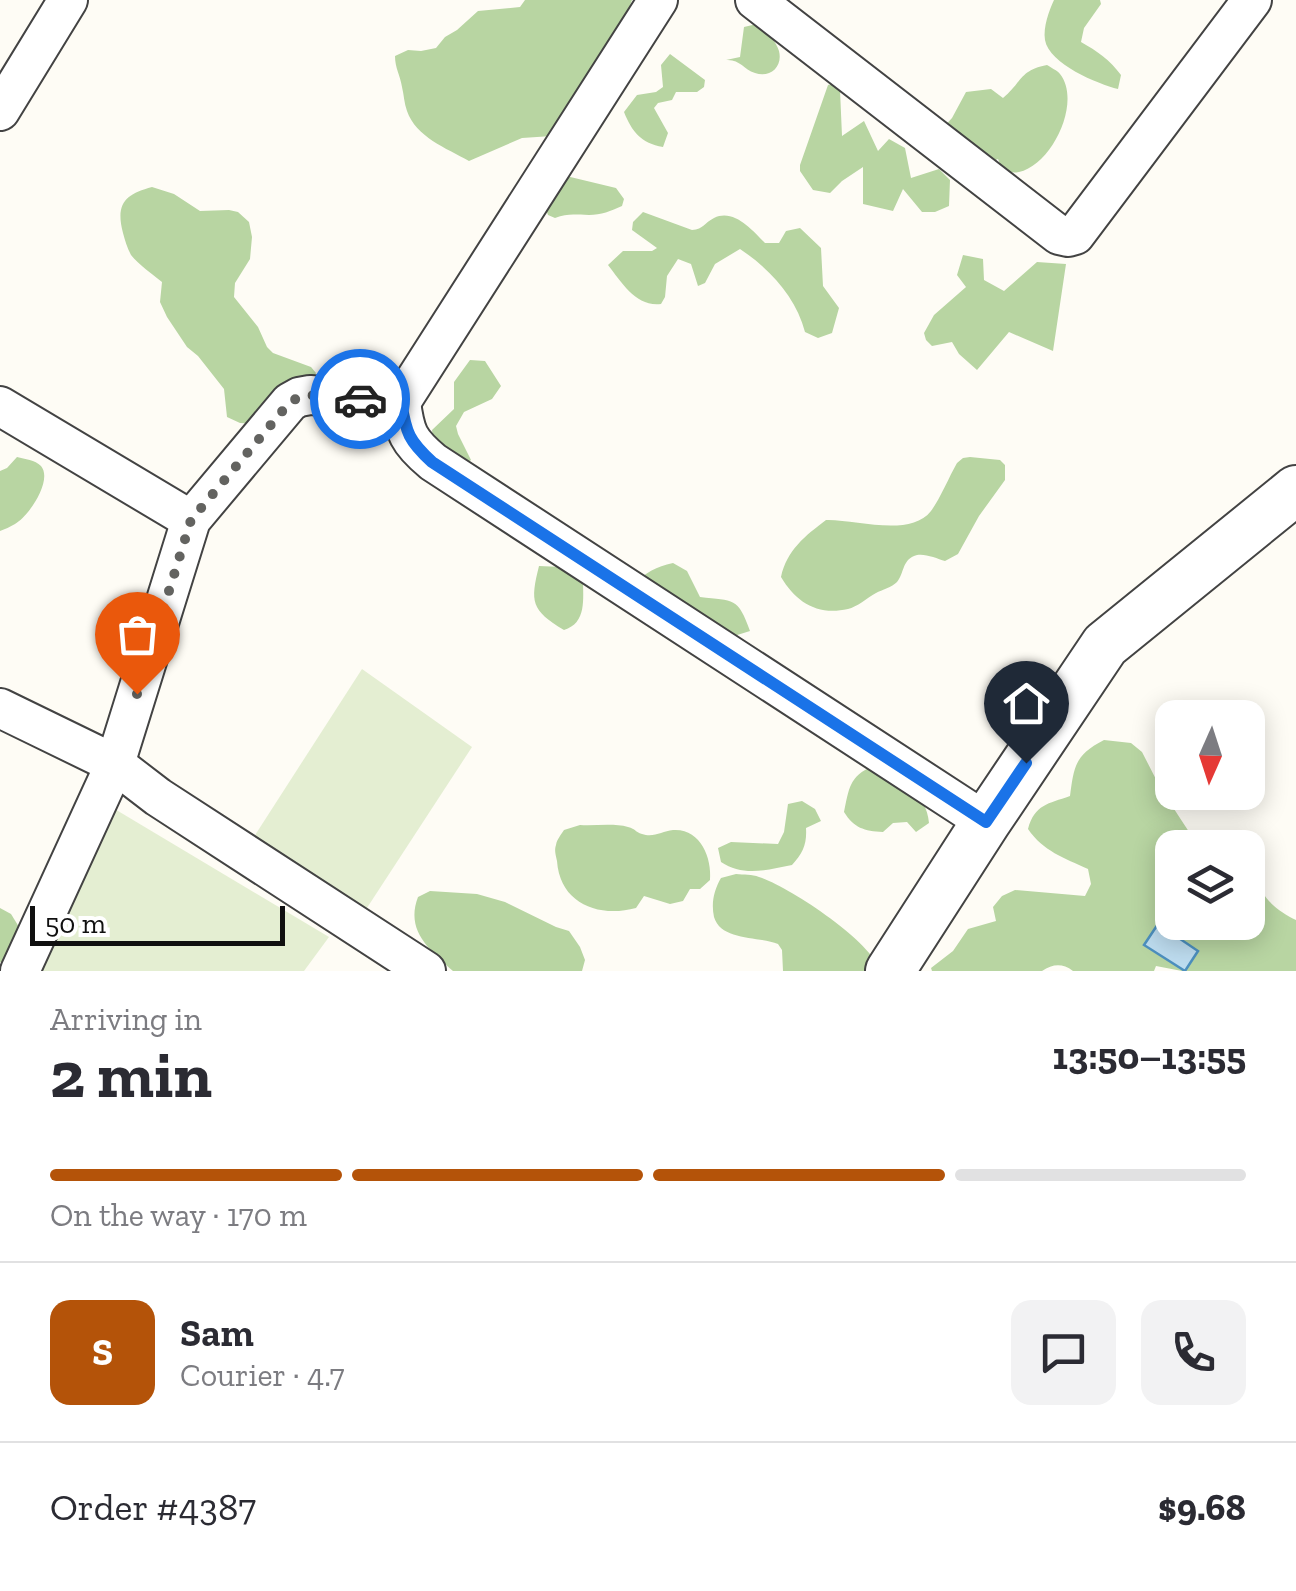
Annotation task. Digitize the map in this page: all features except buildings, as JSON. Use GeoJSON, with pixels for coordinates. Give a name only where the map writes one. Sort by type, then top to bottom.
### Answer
{"type":"FeatureCollection","features":[{"type":"Feature","properties":{"kind":"street"},"geometry":{"type":"LineString","coordinates":[[0,111],[68,0]]}},
{"type":"Feature","properties":{"kind":"street"},"geometry":{"type":"LineString","coordinates":[[658,0],[401,402],[408,437],[432,462],[986,822]]}},
{"type":"Feature","properties":{"kind":"street"},"geometry":{"type":"LineString","coordinates":[[756,0],[1059,235],[1068,237],[1076,235],[1252,0]]}},
{"type":"Feature","properties":{"kind":"street"},"geometry":{"type":"LineString","coordinates":[[20,971],[115,764],[191,520],[299,396],[401,402]]}},
{"type":"Feature","properties":{"kind":"street"},"geometry":{"type":"LineString","coordinates":[[0,406],[191,520]]}},
{"type":"Feature","properties":{"kind":"street"},"geometry":{"type":"LineString","coordinates":[[890,971],[1105,645],[1296,490]]}},
{"type":"Feature","properties":{"kind":"street"},"geometry":{"type":"LineString","coordinates":[[0,708],[115,764],[158,797],[426,971]]}},
{"type":"Feature","properties":{"kind":"green space"},"geometry":{"type":"Polygon","coordinates":[[[525,0],[632,0],[625,19],[552,136],[522,138],[469,161],[433,141],[411,120],[395,56],[408,50],[436,48],[478,11],[520,7],[525,0]]]}},
{"type":"Feature","properties":{"kind":"green space"},"geometry":{"type":"Polygon","coordinates":[[[1054,0],[1100,0],[1084,28],[1081,42],[1103,56],[1121,75],[1118,89],[1076,72],[1048,49],[1045,30],[1054,0]]]}},
{"type":"Feature","properties":{"kind":"green space"},"geometry":{"type":"Polygon","coordinates":[[[761,23],[780,57],[774,70],[766,74],[726,60],[740,57],[744,27],[761,23]]]}},
{"type":"Feature","properties":{"kind":"green space"},"geometry":{"type":"Polygon","coordinates":[[[670,54],[705,80],[704,87],[697,92],[676,92],[672,100],[654,108],[668,133],[663,147],[638,136],[624,112],[637,95],[663,87],[661,65],[670,54]]]}},
{"type":"Feature","properties":{"kind":"green space"},"geometry":{"type":"Polygon","coordinates":[[[1047,65],[1059,73],[1068,100],[1060,131],[1031,167],[1003,171],[998,159],[985,165],[942,129],[966,92],[991,89],[1003,98],[1026,73],[1047,65]]]}},
{"type":"Feature","properties":{"kind":"green space"},"geometry":{"type":"Polygon","coordinates":[[[836,83],[840,90],[842,136],[864,121],[878,151],[889,139],[905,148],[911,178],[939,169],[950,180],[949,206],[922,212],[903,189],[893,211],[863,204],[863,167],[830,193],[813,190],[800,165],[828,85],[836,83]]]}},
{"type":"Feature","properties":{"kind":"green space"},"geometry":{"type":"Polygon","coordinates":[[[562,175],[616,188],[624,199],[622,206],[593,215],[548,215],[543,201],[562,175]]]}},
{"type":"Feature","properties":{"kind":"green space"},"geometry":{"type":"Polygon","coordinates":[[[152,187],[174,194],[200,211],[238,212],[249,222],[250,259],[235,283],[234,297],[273,353],[311,367],[316,373],[257,424],[227,417],[224,389],[167,317],[160,302],[162,282],[128,250],[121,223],[122,207],[135,193],[152,187]]]}},
{"type":"Feature","properties":{"kind":"green space"},"geometry":{"type":"Polygon","coordinates":[[[643,212],[692,230],[714,218],[729,216],[765,243],[779,243],[786,231],[800,228],[821,248],[823,286],[839,308],[832,333],[818,338],[805,332],[780,285],[740,249],[715,264],[705,283],[698,286],[691,264],[678,259],[667,276],[661,304],[637,298],[608,265],[623,251],[657,248],[632,230],[633,222],[643,212]]]}},
{"type":"Feature","properties":{"kind":"green space"},"geometry":{"type":"Polygon","coordinates":[[[963,255],[983,259],[984,280],[1004,291],[1037,262],[1066,264],[1053,351],[1009,332],[977,370],[952,342],[932,346],[926,340],[924,333],[934,315],[966,287],[957,275],[963,255]]]}},
{"type":"Feature","properties":{"kind":"green space"},"geometry":{"type":"Polygon","coordinates":[[[470,360],[485,361],[501,386],[492,399],[464,412],[456,426],[471,460],[460,469],[436,458],[432,430],[454,409],[454,382],[470,360]]]}},
{"type":"Feature","properties":{"kind":"green space"},"geometry":{"type":"Polygon","coordinates":[[[17,457],[41,466],[44,480],[27,514],[0,531],[0,471],[17,457]]]}},
{"type":"Feature","properties":{"kind":"green space"},"geometry":{"type":"Polygon","coordinates":[[[970,457],[1000,460],[1005,465],[1005,480],[958,554],[945,561],[914,556],[895,584],[855,606],[837,611],[809,605],[793,594],[781,577],[792,551],[826,520],[896,525],[922,519],[931,511],[957,463],[970,457]]]}},
{"type":"Feature","properties":{"kind":"green space"},"geometry":{"type":"Polygon","coordinates":[[[673,563],[687,571],[700,597],[738,606],[750,631],[718,641],[634,584],[652,570],[673,563]]]}},
{"type":"Feature","properties":{"kind":"green space"},"geometry":{"type":"Polygon","coordinates":[[[539,566],[562,567],[583,579],[582,609],[571,627],[564,630],[539,610],[534,588],[539,566]]]}},
{"type":"Feature","properties":{"kind":"green space"},"geometry":{"type":"Polygon","coordinates":[[[362,669],[472,747],[363,914],[248,846],[362,669]]]}},
{"type":"Feature","properties":{"kind":"green space"},"geometry":{"type":"Polygon","coordinates":[[[1104,740],[1131,743],[1142,752],[1155,777],[1155,810],[1175,810],[1188,830],[1155,830],[1155,940],[1265,940],[1265,896],[1296,920],[1296,971],[1182,971],[1156,966],[1154,971],[1073,971],[1058,965],[1042,971],[932,971],[968,929],[996,921],[993,907],[1002,896],[1015,890],[1085,896],[1091,884],[1088,869],[1047,848],[1028,829],[1039,810],[1070,796],[1078,762],[1104,740]]]}},
{"type":"Feature","properties":{"kind":"green space"},"geometry":{"type":"Polygon","coordinates":[[[873,766],[917,795],[929,823],[916,832],[907,822],[893,823],[883,832],[852,822],[844,812],[849,790],[859,774],[873,766]]]}},
{"type":"Feature","properties":{"kind":"green space"},"geometry":{"type":"Polygon","coordinates":[[[802,801],[815,809],[821,821],[806,828],[804,848],[792,865],[747,871],[721,862],[718,848],[731,842],[778,844],[788,804],[802,801]]]}},
{"type":"Feature","properties":{"kind":"green space"},"geometry":{"type":"Polygon","coordinates":[[[108,805],[329,937],[304,971],[39,971],[108,805]]]}},
{"type":"Feature","properties":{"kind":"green space"},"geometry":{"type":"Polygon","coordinates":[[[580,825],[623,826],[646,835],[673,830],[690,834],[706,854],[710,880],[700,889],[690,889],[683,901],[670,904],[644,896],[636,908],[622,911],[584,904],[565,888],[555,851],[564,830],[580,825]]]}},
{"type":"Feature","properties":{"kind":"green space"},"geometry":{"type":"Polygon","coordinates":[[[736,874],[772,882],[808,903],[862,945],[880,971],[783,971],[778,944],[732,934],[718,925],[714,917],[713,902],[721,878],[736,874]]]}},
{"type":"Feature","properties":{"kind":"green space"},"geometry":{"type":"Polygon","coordinates":[[[430,891],[477,894],[505,902],[569,931],[585,960],[582,971],[453,971],[417,930],[418,897],[430,891]]]}},
{"type":"Feature","properties":{"kind":"green space"},"geometry":{"type":"Polygon","coordinates":[[[0,908],[11,914],[19,927],[14,955],[2,963],[0,962],[0,908]]]}},
{"type":"Feature","properties":{"kind":"water"},"geometry":{"type":"Polygon","coordinates":[[[1155,928],[1155,940],[1182,940],[1198,951],[1185,971],[1144,945],[1155,928]]]}},
{"type":"Feature","properties":{"kind":"way so far"},"geometry":{"type":"LineString","coordinates":[[137,694],[191,520],[290,402],[310,395],[360,399]]}},
{"type":"Feature","properties":{"kind":"route"},"geometry":{"type":"LineString","coordinates":[[360,399],[401,402],[408,437],[432,462],[986,822],[1026,763]]}}]}
